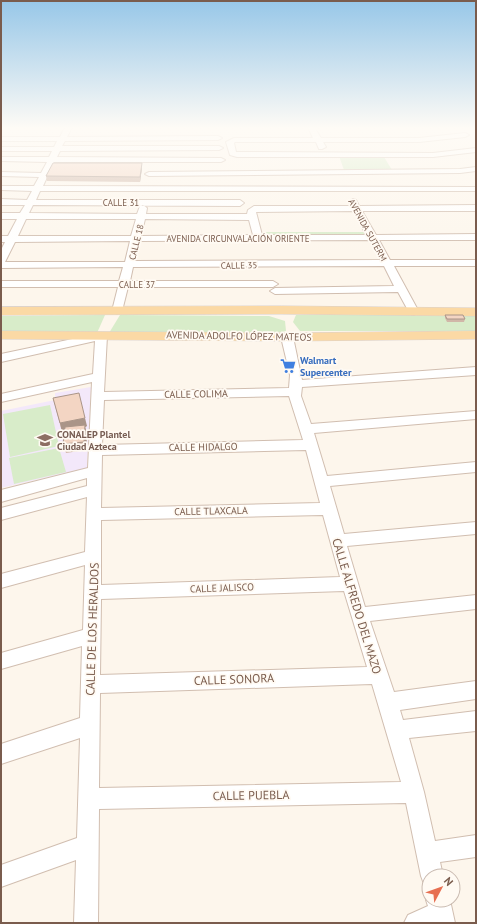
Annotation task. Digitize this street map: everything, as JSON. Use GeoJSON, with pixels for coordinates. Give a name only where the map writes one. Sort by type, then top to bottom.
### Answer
{"type":"FeatureCollection","features":[{"type":"Feature","properties":{"kind":"main road"},"geometry":{"type":"LineString","coordinates":[[282,310],[287,337]]}},
{"type":"Feature","properties":{"kind":"main road"},"geometry":{"type":"LineString","coordinates":[[1,311],[282,310],[476,312]]}},
{"type":"Feature","properties":{"kind":"main road","name":"AVENIDA ADOLFO LÓPEZ MATEOS"},"geometry":{"type":"LineString","coordinates":[[1,336],[287,337],[476,335]]}},
{"type":"Feature","properties":{"kind":"street"},"geometry":{"type":"LineString","coordinates":[[1,260],[46,170]]}},
{"type":"Feature","properties":{"kind":"street","name":"CALLE 18"},"geometry":{"type":"LineString","coordinates":[[117,311],[137,238],[150,170]]}},
{"type":"Feature","properties":{"kind":"street"},"geometry":{"type":"LineString","coordinates":[[149,174],[467,170]]}},
{"type":"Feature","properties":{"kind":"street","name":"AVENIDA SUTERM"},"geometry":{"type":"LineString","coordinates":[[335,171],[414,312]]}},
{"type":"Feature","properties":{"kind":"street"},"geometry":{"type":"LineString","coordinates":[[460,171],[476,183]]}},
{"type":"Feature","properties":{"kind":"street"},"geometry":{"type":"LineString","coordinates":[[239,173],[248,188]]}},
{"type":"Feature","properties":{"kind":"street"},"geometry":{"type":"LineString","coordinates":[[1,174],[44,175]]}},
{"type":"Feature","properties":{"kind":"street"},"geometry":{"type":"LineString","coordinates":[[1,188],[248,188],[346,190],[476,189]]}},
{"type":"Feature","properties":{"kind":"street","name":"CALLE 31"},"geometry":{"type":"LineString","coordinates":[[1,202],[240,203]]}},
{"type":"Feature","properties":{"kind":"street"},"geometry":{"type":"LineString","coordinates":[[1,216],[142,216],[252,214],[356,209],[476,208]]}},
{"type":"Feature","properties":{"kind":"street"},"geometry":{"type":"LineString","coordinates":[[252,214],[257,234]]}},
{"type":"Feature","properties":{"kind":"street","name":"AVENIDA CIRCUNVALACIÓN ORIENTE"},"geometry":{"type":"LineString","coordinates":[[370,234],[476,230]]}},
{"type":"Feature","properties":{"kind":"street","name":"AVENIDA CIRCUNVALACIÓN ORIENTE"},"geometry":{"type":"LineString","coordinates":[[1,240],[257,234],[370,234],[476,237]]}},
{"type":"Feature","properties":{"kind":"street","name":"CALLE 35"},"geometry":{"type":"LineString","coordinates":[[1,265],[130,266],[476,263]]}},
{"type":"Feature","properties":{"kind":"street"},"geometry":{"type":"LineString","coordinates":[[268,264],[274,288],[282,310]]}},
{"type":"Feature","properties":{"kind":"street","name":"CALLE 37"},"geometry":{"type":"LineString","coordinates":[[1,284],[125,284],[401,290]]}},
{"type":"Feature","properties":{"kind":"street"},"geometry":{"type":"LineString","coordinates":[[1,358],[101,336]]}},
{"type":"Feature","properties":{"kind":"street","name":"CALLE DE LOS HERALDOS"},"geometry":{"type":"LineString","coordinates":[[86,923],[95,450],[101,336]]}},
{"type":"Feature","properties":{"kind":"street","name":"CALLE ALFREDO DEL MAZO"},"geometry":{"type":"LineString","coordinates":[[287,337],[296,376],[294,388],[329,508],[337,542],[378,675],[397,730],[414,792],[430,868]]}},
{"type":"Feature","properties":{"kind":"street","name":"CALLE COLIMA"},"geometry":{"type":"LineString","coordinates":[[97,396],[294,388],[476,371]]}},
{"type":"Feature","properties":{"kind":"street"},"geometry":{"type":"LineString","coordinates":[[1,398],[98,377]]}},
{"type":"Feature","properties":{"kind":"street","name":"CALLE HIDALGO"},"geometry":{"type":"LineString","coordinates":[[95,450],[308,437],[476,415]]}},
{"type":"Feature","properties":{"kind":"street"},"geometry":{"type":"LineString","coordinates":[[321,482],[476,467]]}},
{"type":"Feature","properties":{"kind":"street"},"geometry":{"type":"LineString","coordinates":[[1,496],[95,472]]}},
{"type":"Feature","properties":{"kind":"street"},"geometry":{"type":"LineString","coordinates":[[1,514],[95,489]]}},
{"type":"Feature","properties":{"kind":"street","name":"CALLE TLAXCALA"},"geometry":{"type":"LineString","coordinates":[[94,514],[329,508]]}},
{"type":"Feature","properties":{"kind":"street"},"geometry":{"type":"LineString","coordinates":[[337,542],[476,528]]}},
{"type":"Feature","properties":{"kind":"street"},"geometry":{"type":"LineString","coordinates":[[1,581],[94,556]]}},
{"type":"Feature","properties":{"kind":"street","name":"CALLE JALISCO"},"geometry":{"type":"LineString","coordinates":[[93,592],[350,584]]}},
{"type":"Feature","properties":{"kind":"street"},"geometry":{"type":"LineString","coordinates":[[359,615],[476,602]]}},
{"type":"Feature","properties":{"kind":"street"},"geometry":{"type":"LineString","coordinates":[[1,661],[92,635]]}},
{"type":"Feature","properties":{"kind":"street","name":"CALLE SONORA"},"geometry":{"type":"LineString","coordinates":[[90,684],[378,675]]}},
{"type":"Feature","properties":{"kind":"street"},"geometry":{"type":"LineString","coordinates":[[387,702],[476,690]]}},
{"type":"Feature","properties":{"kind":"street"},"geometry":{"type":"LineString","coordinates":[[397,730],[476,721]]}},
{"type":"Feature","properties":{"kind":"street"},"geometry":{"type":"LineString","coordinates":[[1,754],[90,725]]}},
{"type":"Feature","properties":{"kind":"street","name":"CALLE PUEBLA"},"geometry":{"type":"LineString","coordinates":[[88,799],[414,792]]}},
{"type":"Feature","properties":{"kind":"street"},"geometry":{"type":"LineString","coordinates":[[1,876],[87,845]]}},
{"type":"Feature","properties":{"kind":"street"},"geometry":{"type":"LineString","coordinates":[[427,853],[476,846]]}},
{"type":"Feature","properties":{"kind":"street"},"geometry":{"type":"LineString","coordinates":[[416,923],[440,912]]}},
{"type":"Feature","properties":{"kind":"shaded area","name":"CONALEP Plantel Ciudad Azteca"},"geometry":{"type":"Polygon","coordinates":[[[91,387],[87,468],[1,488],[1,411],[55,400],[55,393],[91,387]]]}},
{"type":"Feature","properties":{"kind":"green space"},"geometry":{"type":"Polygon","coordinates":[[[262,232],[365,232],[366,236],[262,236],[262,232]]]}},
{"type":"Feature","properties":{"kind":"green space"},"geometry":{"type":"Polygon","coordinates":[[[105,315],[97,333],[1,333],[1,316],[105,315]]]}},
{"type":"Feature","properties":{"kind":"green space"},"geometry":{"type":"Polygon","coordinates":[[[120,315],[269,316],[285,321],[286,331],[109,333],[120,315]]]}},
{"type":"Feature","properties":{"kind":"green space"},"geometry":{"type":"Polygon","coordinates":[[[296,315],[476,315],[476,331],[300,331],[293,322],[296,315]]]}},
{"type":"Feature","properties":{"kind":"green space"},"geometry":{"type":"Polygon","coordinates":[[[50,405],[59,446],[10,457],[3,414],[50,405]]]}},
{"type":"Feature","properties":{"kind":"green space"},"geometry":{"type":"Polygon","coordinates":[[[59,448],[66,472],[14,484],[9,458],[59,448]]]}},
{"type":"Feature","properties":{"kind":"building"},"geometry":{"type":"Polygon","coordinates":[[[49,170],[141,170],[140,177],[46,176],[49,170]]]}},
{"type":"Feature","properties":{"kind":"building"},"geometry":{"type":"Polygon","coordinates":[[[445,315],[463,315],[465,319],[447,319],[445,315]]]}},
{"type":"Feature","properties":{"kind":"building"},"geometry":{"type":"Polygon","coordinates":[[[79,393],[85,418],[60,423],[53,398],[79,393]]]}},
{"type":"Feature","properties":{"kind":"building"},"geometry":{"type":"Polygon","coordinates":[[[85,425],[84,442],[63,444],[65,427],[85,425]]]}},
{"type":"Feature","properties":{"kind":"place","name":"Walmart Supercenter"},"geometry":{"type":"Point","coordinates":[288,366]}},
{"type":"Feature","properties":{"kind":"place","name":"CONALEP Plantel Ciudad Azteca"},"geometry":{"type":"Point","coordinates":[45,440]}}]}
